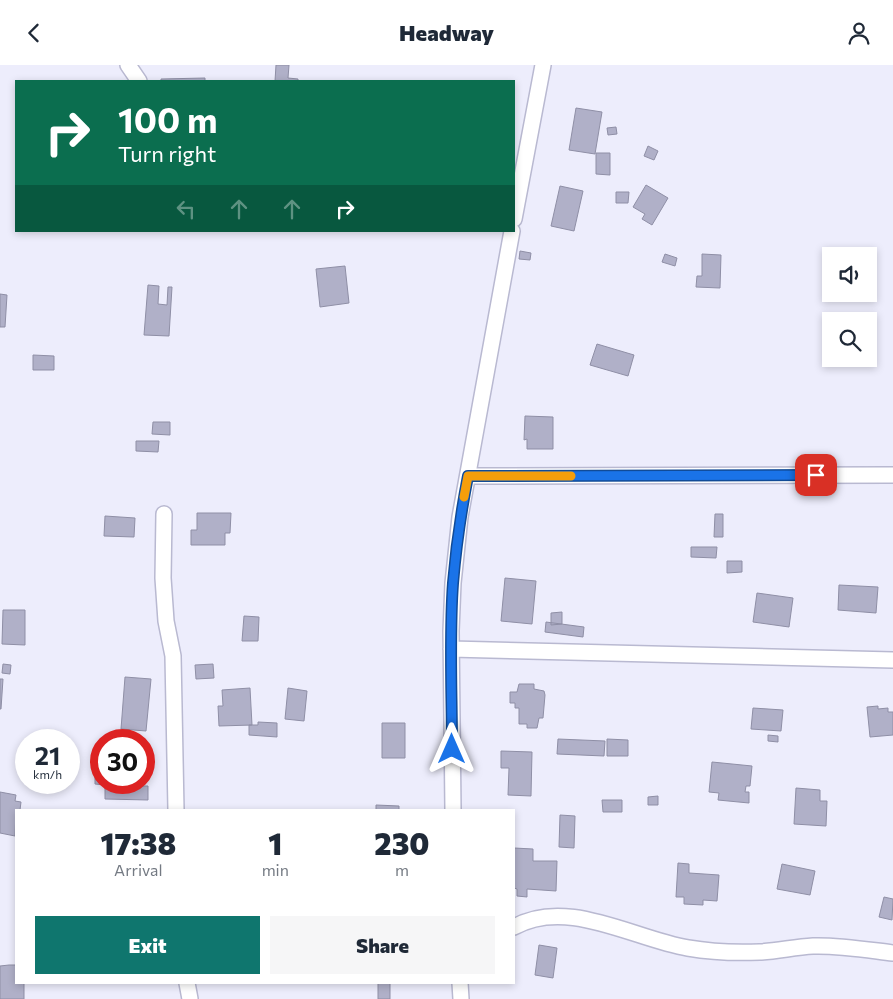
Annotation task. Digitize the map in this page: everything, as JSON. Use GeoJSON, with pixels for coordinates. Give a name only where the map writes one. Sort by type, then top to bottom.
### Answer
{"type":"FeatureCollection","features":[{"type":"Feature","properties":{"kind":"street"},"geometry":{"type":"LineString","coordinates":[[128,65],[138,80]]}},
{"type":"Feature","properties":{"kind":"street"},"geometry":{"type":"LineString","coordinates":[[515,203],[517,172],[543,65]]}},
{"type":"Feature","properties":{"kind":"street"},"geometry":{"type":"LineString","coordinates":[[453,809],[451,649],[453,583],[460,517],[512,232]]}},
{"type":"Feature","properties":{"kind":"street"},"geometry":{"type":"LineString","coordinates":[[468,476],[893,475]]}},
{"type":"Feature","properties":{"kind":"street"},"geometry":{"type":"LineString","coordinates":[[164,514],[163,578],[166,621],[173,656],[176,809]]}},
{"type":"Feature","properties":{"kind":"street"},"geometry":{"type":"LineString","coordinates":[[451,649],[893,660]]}},
{"type":"Feature","properties":{"kind":"street"},"geometry":{"type":"LineString","coordinates":[[515,927],[536,918],[592,920],[686,948],[715,952],[761,952],[814,946],[893,953]]}},
{"type":"Feature","properties":{"kind":"street"},"geometry":{"type":"LineString","coordinates":[[187,984],[190,999]]}},
{"type":"Feature","properties":{"kind":"street"},"geometry":{"type":"LineString","coordinates":[[460,984],[460,999]]}},
{"type":"Feature","properties":{"kind":"building"},"geometry":{"type":"Polygon","coordinates":[[[276,65],[289,65],[288,78],[298,79],[298,80],[275,80],[276,65]]]}},
{"type":"Feature","properties":{"kind":"building"},"geometry":{"type":"Polygon","coordinates":[[[205,78],[205,80],[161,80],[205,78]]]}},
{"type":"Feature","properties":{"kind":"building"},"geometry":{"type":"Polygon","coordinates":[[[576,108],[602,112],[595,154],[569,150],[576,108]]]}},
{"type":"Feature","properties":{"kind":"building"},"geometry":{"type":"Polygon","coordinates":[[[616,127],[617,134],[608,135],[607,128],[616,127]]]}},
{"type":"Feature","properties":{"kind":"building"},"geometry":{"type":"Polygon","coordinates":[[[648,146],[658,151],[654,160],[644,156],[648,146]]]}},
{"type":"Feature","properties":{"kind":"building"},"geometry":{"type":"Polygon","coordinates":[[[596,153],[610,153],[610,175],[596,174],[596,153]]]}},
{"type":"Feature","properties":{"kind":"building"},"geometry":{"type":"Polygon","coordinates":[[[646,185],[668,198],[652,225],[642,219],[645,214],[633,207],[646,185]]]}},
{"type":"Feature","properties":{"kind":"building"},"geometry":{"type":"Polygon","coordinates":[[[560,186],[583,191],[574,231],[551,226],[560,186]]]}},
{"type":"Feature","properties":{"kind":"building"},"geometry":{"type":"Polygon","coordinates":[[[616,192],[629,192],[628,203],[616,203],[616,192]]]}},
{"type":"Feature","properties":{"kind":"building"},"geometry":{"type":"Polygon","coordinates":[[[520,251],[531,253],[530,260],[519,259],[520,251]]]}},
{"type":"Feature","properties":{"kind":"building"},"geometry":{"type":"Polygon","coordinates":[[[665,254],[677,258],[675,266],[662,262],[665,254]]]}},
{"type":"Feature","properties":{"kind":"building"},"geometry":{"type":"Polygon","coordinates":[[[702,254],[721,255],[720,288],[696,287],[697,276],[702,276],[702,254]]]}},
{"type":"Feature","properties":{"kind":"building"},"geometry":{"type":"Polygon","coordinates":[[[345,266],[349,303],[320,307],[316,269],[345,266]]]}},
{"type":"Feature","properties":{"kind":"building"},"geometry":{"type":"Polygon","coordinates":[[[148,285],[159,286],[158,304],[167,305],[168,287],[172,287],[169,336],[144,335],[148,285]]]}},
{"type":"Feature","properties":{"kind":"building"},"geometry":{"type":"Polygon","coordinates":[[[0,294],[7,295],[5,327],[0,327],[0,294]]]}},
{"type":"Feature","properties":{"kind":"building"},"geometry":{"type":"Polygon","coordinates":[[[597,344],[634,355],[628,376],[590,365],[597,344]]]}},
{"type":"Feature","properties":{"kind":"building"},"geometry":{"type":"Polygon","coordinates":[[[33,355],[54,356],[54,370],[33,370],[33,355]]]}},
{"type":"Feature","properties":{"kind":"building"},"geometry":{"type":"Polygon","coordinates":[[[525,416],[553,417],[553,449],[527,449],[527,439],[524,440],[525,416]]]}},
{"type":"Feature","properties":{"kind":"building"},"geometry":{"type":"Polygon","coordinates":[[[153,422],[170,422],[170,435],[152,434],[153,422]]]}},
{"type":"Feature","properties":{"kind":"building"},"geometry":{"type":"Polygon","coordinates":[[[136,441],[159,441],[158,452],[136,451],[136,441]]]}},
{"type":"Feature","properties":{"kind":"building"},"geometry":{"type":"Polygon","coordinates":[[[197,513],[231,513],[230,533],[225,533],[225,545],[191,545],[191,530],[197,530],[197,513]]]}},
{"type":"Feature","properties":{"kind":"building"},"geometry":{"type":"Polygon","coordinates":[[[715,514],[723,514],[723,537],[714,537],[715,514]]]}},
{"type":"Feature","properties":{"kind":"building"},"geometry":{"type":"Polygon","coordinates":[[[105,516],[135,518],[134,537],[104,536],[105,516]]]}},
{"type":"Feature","properties":{"kind":"building"},"geometry":{"type":"Polygon","coordinates":[[[691,547],[717,547],[716,558],[691,557],[691,547]]]}},
{"type":"Feature","properties":{"kind":"building"},"geometry":{"type":"Polygon","coordinates":[[[727,561],[742,561],[742,572],[727,573],[727,561]]]}},
{"type":"Feature","properties":{"kind":"building"},"geometry":{"type":"Polygon","coordinates":[[[505,578],[536,581],[532,624],[501,621],[505,578]]]}},
{"type":"Feature","properties":{"kind":"building"},"geometry":{"type":"Polygon","coordinates":[[[839,585],[878,587],[876,613],[838,610],[839,585]]]}},
{"type":"Feature","properties":{"kind":"building"},"geometry":{"type":"Polygon","coordinates":[[[757,593],[793,598],[789,627],[753,622],[757,593]]]}},
{"type":"Feature","properties":{"kind":"building"},"geometry":{"type":"Polygon","coordinates":[[[3,610],[25,610],[25,645],[2,644],[3,610]]]}},
{"type":"Feature","properties":{"kind":"building"},"geometry":{"type":"Polygon","coordinates":[[[562,612],[562,624],[551,625],[551,613],[562,612]]]}},
{"type":"Feature","properties":{"kind":"building"},"geometry":{"type":"Polygon","coordinates":[[[244,616],[259,617],[258,641],[242,641],[244,616]]]}},
{"type":"Feature","properties":{"kind":"building"},"geometry":{"type":"Polygon","coordinates":[[[546,622],[584,627],[583,637],[545,632],[546,622]]]}},
{"type":"Feature","properties":{"kind":"building"},"geometry":{"type":"Polygon","coordinates":[[[3,664],[11,665],[10,674],[2,673],[3,664]]]}},
{"type":"Feature","properties":{"kind":"building"},"geometry":{"type":"Polygon","coordinates":[[[213,664],[214,678],[196,679],[195,665],[213,664]]]}},
{"type":"Feature","properties":{"kind":"building"},"geometry":{"type":"Polygon","coordinates":[[[125,677],[151,679],[146,729],[121,729],[125,677]]]}},
{"type":"Feature","properties":{"kind":"building"},"geometry":{"type":"Polygon","coordinates":[[[0,679],[3,679],[1,709],[0,709],[0,679]]]}},
{"type":"Feature","properties":{"kind":"building"},"geometry":{"type":"Polygon","coordinates":[[[519,684],[534,684],[534,689],[544,691],[543,718],[539,718],[537,728],[527,728],[527,724],[519,724],[519,708],[515,708],[515,703],[510,703],[510,692],[517,692],[519,684]]]}},
{"type":"Feature","properties":{"kind":"building"},"geometry":{"type":"Polygon","coordinates":[[[250,688],[252,725],[219,726],[218,706],[223,706],[222,690],[250,688]]]}},
{"type":"Feature","properties":{"kind":"building"},"geometry":{"type":"Polygon","coordinates":[[[288,688],[307,691],[304,721],[285,719],[288,688]]]}},
{"type":"Feature","properties":{"kind":"building"},"geometry":{"type":"Polygon","coordinates":[[[878,706],[878,709],[888,708],[888,712],[893,712],[893,735],[870,737],[867,707],[878,706]]]}},
{"type":"Feature","properties":{"kind":"building"},"geometry":{"type":"Polygon","coordinates":[[[753,708],[783,710],[781,731],[751,729],[753,708]]]}},
{"type":"Feature","properties":{"kind":"building"},"geometry":{"type":"Polygon","coordinates":[[[258,722],[277,723],[277,737],[249,735],[249,725],[258,725],[258,722]]]}},
{"type":"Feature","properties":{"kind":"building"},"geometry":{"type":"Polygon","coordinates":[[[382,723],[405,723],[405,758],[382,758],[382,723]]]}},
{"type":"Feature","properties":{"kind":"building"},"geometry":{"type":"Polygon","coordinates":[[[768,735],[778,736],[778,742],[768,741],[768,735]]]}},
{"type":"Feature","properties":{"kind":"building"},"geometry":{"type":"Polygon","coordinates":[[[558,739],[605,741],[604,756],[557,754],[558,739]]]}},
{"type":"Feature","properties":{"kind":"building"},"geometry":{"type":"Polygon","coordinates":[[[607,739],[628,740],[628,756],[607,756],[607,739]]]}},
{"type":"Feature","properties":{"kind":"building"},"geometry":{"type":"Polygon","coordinates":[[[501,751],[532,752],[531,796],[508,795],[509,768],[501,768],[501,751]]]}},
{"type":"Feature","properties":{"kind":"building"},"geometry":{"type":"Polygon","coordinates":[[[712,762],[752,766],[750,786],[746,786],[745,792],[749,792],[749,803],[718,800],[719,793],[709,792],[712,762]]]}},
{"type":"Feature","properties":{"kind":"building"},"geometry":{"type":"Polygon","coordinates":[[[796,788],[820,790],[820,801],[827,801],[826,826],[794,824],[796,788]]]}},
{"type":"Feature","properties":{"kind":"building"},"geometry":{"type":"Polygon","coordinates":[[[0,792],[16,795],[15,801],[21,802],[20,809],[15,809],[15,836],[0,833],[0,792]]]}},
{"type":"Feature","properties":{"kind":"building"},"geometry":{"type":"Polygon","coordinates":[[[105,794],[148,794],[148,800],[105,799],[105,794]]]}},
{"type":"Feature","properties":{"kind":"building"},"geometry":{"type":"Polygon","coordinates":[[[658,796],[658,805],[648,805],[648,797],[658,796]]]}},
{"type":"Feature","properties":{"kind":"building"},"geometry":{"type":"Polygon","coordinates":[[[602,800],[622,800],[622,812],[603,812],[602,800]]]}},
{"type":"Feature","properties":{"kind":"building"},"geometry":{"type":"Polygon","coordinates":[[[376,805],[399,806],[399,809],[376,809],[376,805]]]}},
{"type":"Feature","properties":{"kind":"building"},"geometry":{"type":"Polygon","coordinates":[[[560,815],[575,816],[574,848],[559,847],[560,815]]]}},
{"type":"Feature","properties":{"kind":"building"},"geometry":{"type":"Polygon","coordinates":[[[515,848],[533,849],[533,861],[557,861],[556,891],[527,889],[527,897],[517,896],[517,889],[515,888],[515,848]]]}},
{"type":"Feature","properties":{"kind":"building"},"geometry":{"type":"Polygon","coordinates":[[[678,863],[689,864],[689,873],[719,875],[717,901],[703,900],[703,905],[684,904],[684,897],[676,897],[678,863]]]}},
{"type":"Feature","properties":{"kind":"building"},"geometry":{"type":"Polygon","coordinates":[[[782,864],[815,871],[810,895],[777,889],[782,864]]]}},
{"type":"Feature","properties":{"kind":"building"},"geometry":{"type":"Polygon","coordinates":[[[884,897],[893,899],[892,920],[879,917],[884,897]]]}},
{"type":"Feature","properties":{"kind":"building"},"geometry":{"type":"Polygon","coordinates":[[[539,945],[557,948],[553,978],[535,975],[539,945]]]}},
{"type":"Feature","properties":{"kind":"building"},"geometry":{"type":"Polygon","coordinates":[[[15,965],[15,984],[24,984],[24,999],[0,999],[0,966],[15,965]]]}},
{"type":"Feature","properties":{"kind":"building"},"geometry":{"type":"Polygon","coordinates":[[[378,984],[390,984],[390,999],[378,999],[378,984]]]}},
{"type":"Feature","properties":{"kind":"slow traffic"},"geometry":{"type":"LineString","coordinates":[[464,497],[468,476],[571,476]]}},
{"type":"Feature","properties":{"kind":"route"},"geometry":{"type":"LineString","coordinates":[[452,749],[451,631],[453,583],[460,517],[468,476],[816,475]]}}]}
